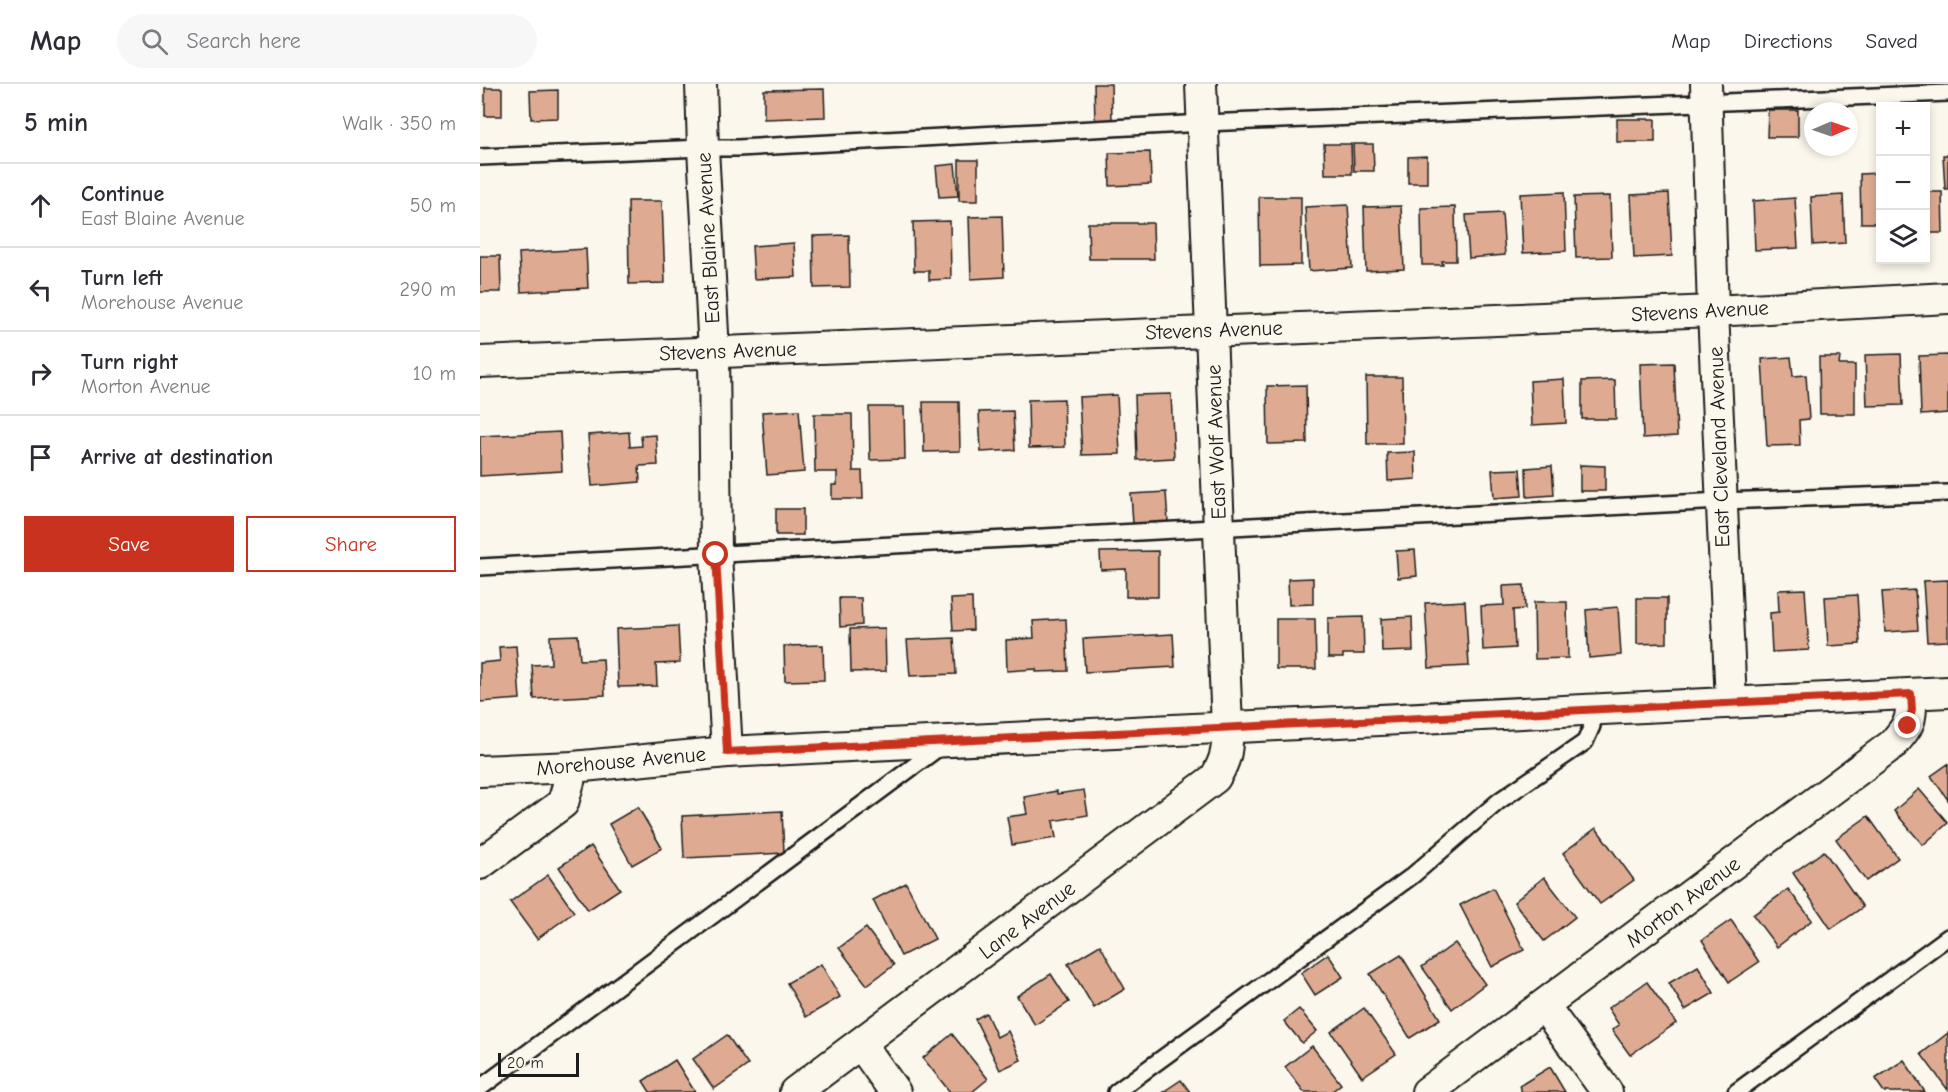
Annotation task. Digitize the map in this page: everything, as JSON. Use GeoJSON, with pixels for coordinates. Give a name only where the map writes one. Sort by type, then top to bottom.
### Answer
{"type":"FeatureCollection","features":[{"type":"Feature","properties":{"kind":"street","name":"East Blaine Avenue"},"geometry":{"type":"LineString","coordinates":[[701,84],[714,352],[716,555],[727,752]]}},
{"type":"Feature","properties":{"kind":"street","name":"East Wolf Avenue"},"geometry":{"type":"LineString","coordinates":[[1201,84],[1227,728]]}},
{"type":"Feature","properties":{"kind":"street","name":"East Cleveland Avenue"},"geometry":{"type":"LineString","coordinates":[[1707,94],[1713,311],[1731,702]]}},
{"type":"Feature","properties":{"kind":"street","name":"Stevens Avenue"},"geometry":{"type":"LineString","coordinates":[[480,362],[1713,311],[1948,298]]}},
{"type":"Feature","properties":{"kind":"street","name":"Morehouse Avenue"},"geometry":{"type":"LineString","coordinates":[[480,771],[573,766],[727,752],[1948,692]]}},
{"type":"Feature","properties":{"kind":"street","name":"Morton Avenue"},"geometry":{"type":"LineString","coordinates":[[1427,1092],[1893,744],[1908,726],[1912,710],[1911,694]]}},
{"type":"Feature","properties":{"kind":"street","name":"Lane Avenue"},"geometry":{"type":"LineString","coordinates":[[795,1092],[1215,778],[1223,765],[1228,749],[1227,728]]}},
{"type":"Feature","properties":{"kind":"street"},"geometry":{"type":"LineString","coordinates":[[480,864],[563,803],[573,766]]}},
{"type":"Feature","properties":{"kind":"street"},"geometry":{"type":"LineString","coordinates":[[1544,1006],[1608,1092]]}},
{"type":"Feature","properties":{"kind":"street"},"geometry":{"type":"LineString","coordinates":[[861,1044],[895,1092]]}},
{"type":"Feature","properties":{"kind":"lane"},"geometry":{"type":"LineString","coordinates":[[480,158],[738,148],[1707,94],[1948,93]]}},
{"type":"Feature","properties":{"kind":"lane"},"geometry":{"type":"LineString","coordinates":[[480,567],[1721,501],[1948,493]]}},
{"type":"Feature","properties":{"kind":"lane"},"geometry":{"type":"LineString","coordinates":[[1116,1092],[1412,876],[1499,801],[1585,742],[1592,726],[1592,711]]}},
{"type":"Feature","properties":{"kind":"lane"},"geometry":{"type":"LineString","coordinates":[[480,1088],[948,741]]}},
{"type":"Feature","properties":{"kind":"lane"},"geometry":{"type":"LineString","coordinates":[[1736,1092],[1948,937]]}},
{"type":"Feature","properties":{"kind":"building"},"geometry":{"type":"Polygon","coordinates":[[[1094,84],[1111,84],[1112,120],[1095,121],[1094,84]]]}},
{"type":"Feature","properties":{"kind":"building"},"geometry":{"type":"Polygon","coordinates":[[[485,88],[502,88],[502,116],[485,116],[485,88]]]}},
{"type":"Feature","properties":{"kind":"building"},"geometry":{"type":"Polygon","coordinates":[[[824,89],[825,117],[764,119],[764,90],[824,89]]]}},
{"type":"Feature","properties":{"kind":"building"},"geometry":{"type":"Polygon","coordinates":[[[558,90],[558,118],[531,119],[530,91],[558,90]]]}},
{"type":"Feature","properties":{"kind":"building"},"geometry":{"type":"Polygon","coordinates":[[[1768,110],[1798,110],[1798,137],[1767,137],[1768,110]]]}},
{"type":"Feature","properties":{"kind":"building"},"geometry":{"type":"Polygon","coordinates":[[[1617,119],[1655,119],[1655,142],[1617,142],[1617,119]]]}},
{"type":"Feature","properties":{"kind":"building"},"geometry":{"type":"Polygon","coordinates":[[[1324,144],[1351,144],[1352,174],[1325,174],[1324,144]]]}},
{"type":"Feature","properties":{"kind":"building"},"geometry":{"type":"Polygon","coordinates":[[[1353,144],[1373,144],[1374,171],[1354,171],[1353,144]]]}},
{"type":"Feature","properties":{"kind":"building"},"geometry":{"type":"Polygon","coordinates":[[[1150,152],[1151,184],[1110,186],[1109,153],[1150,152]]]}},
{"type":"Feature","properties":{"kind":"building"},"geometry":{"type":"Polygon","coordinates":[[[1943,155],[1948,155],[1948,189],[1945,189],[1943,155]]]}},
{"type":"Feature","properties":{"kind":"building"},"geometry":{"type":"Polygon","coordinates":[[[1427,156],[1427,183],[1408,183],[1408,157],[1427,156]]]}},
{"type":"Feature","properties":{"kind":"building"},"geometry":{"type":"Polygon","coordinates":[[[959,160],[978,160],[978,201],[959,201],[959,160]]]}},
{"type":"Feature","properties":{"kind":"building"},"geometry":{"type":"Polygon","coordinates":[[[955,164],[958,196],[939,197],[936,166],[955,164]]]}},
{"type":"Feature","properties":{"kind":"building"},"geometry":{"type":"Polygon","coordinates":[[[1876,173],[1876,223],[1861,223],[1860,174],[1876,173]]]}},
{"type":"Feature","properties":{"kind":"building"},"geometry":{"type":"Polygon","coordinates":[[[1564,192],[1566,251],[1523,253],[1520,194],[1564,192]]]}},
{"type":"Feature","properties":{"kind":"building"},"geometry":{"type":"Polygon","coordinates":[[[1930,192],[1942,192],[1943,233],[1930,233],[1930,192]]]}},
{"type":"Feature","properties":{"kind":"building"},"geometry":{"type":"Polygon","coordinates":[[[1669,193],[1672,256],[1634,258],[1631,195],[1669,193]]]}},
{"type":"Feature","properties":{"kind":"building"},"geometry":{"type":"Polygon","coordinates":[[[1843,195],[1845,243],[1813,245],[1811,197],[1843,195]]]}},
{"type":"Feature","properties":{"kind":"building"},"geometry":{"type":"Polygon","coordinates":[[[1610,196],[1612,257],[1576,258],[1574,197],[1610,196]]]}},
{"type":"Feature","properties":{"kind":"building"},"geometry":{"type":"Polygon","coordinates":[[[1259,197],[1301,197],[1301,265],[1260,266],[1259,197]]]}},
{"type":"Feature","properties":{"kind":"building"},"geometry":{"type":"Polygon","coordinates":[[[1795,198],[1798,248],[1755,250],[1753,201],[1795,198]]]}},
{"type":"Feature","properties":{"kind":"building"},"geometry":{"type":"Polygon","coordinates":[[[628,201],[662,201],[665,283],[629,284],[628,201]]]}},
{"type":"Feature","properties":{"kind":"building"},"geometry":{"type":"Polygon","coordinates":[[[1348,205],[1352,268],[1309,271],[1305,207],[1348,205]]]}},
{"type":"Feature","properties":{"kind":"building"},"geometry":{"type":"Polygon","coordinates":[[[1401,206],[1404,269],[1366,271],[1364,207],[1401,206]]]}},
{"type":"Feature","properties":{"kind":"building"},"geometry":{"type":"Polygon","coordinates":[[[1455,207],[1456,261],[1442,261],[1443,265],[1422,265],[1421,208],[1455,207]]]}},
{"type":"Feature","properties":{"kind":"building"},"geometry":{"type":"Polygon","coordinates":[[[1502,213],[1505,255],[1469,258],[1466,215],[1502,213]]]}},
{"type":"Feature","properties":{"kind":"building"},"geometry":{"type":"Polygon","coordinates":[[[1002,216],[1004,277],[971,279],[969,217],[1002,216]]]}},
{"type":"Feature","properties":{"kind":"building"},"geometry":{"type":"Polygon","coordinates":[[[950,221],[951,279],[929,280],[929,271],[914,271],[913,222],[950,221]]]}},
{"type":"Feature","properties":{"kind":"building"},"geometry":{"type":"Polygon","coordinates":[[[1088,223],[1153,223],[1154,259],[1089,259],[1088,223]]]}},
{"type":"Feature","properties":{"kind":"building"},"geometry":{"type":"Polygon","coordinates":[[[849,235],[850,287],[814,288],[813,236],[849,235]]]}},
{"type":"Feature","properties":{"kind":"building"},"geometry":{"type":"Polygon","coordinates":[[[794,243],[796,277],[754,279],[752,246],[794,243]]]}},
{"type":"Feature","properties":{"kind":"building"},"geometry":{"type":"Polygon","coordinates":[[[586,249],[588,288],[521,292],[519,253],[586,249]]]}},
{"type":"Feature","properties":{"kind":"building"},"geometry":{"type":"Polygon","coordinates":[[[480,256],[500,256],[501,292],[480,292],[480,256]]]}},
{"type":"Feature","properties":{"kind":"building"},"geometry":{"type":"Polygon","coordinates":[[[1901,354],[1903,405],[1867,406],[1865,355],[1901,354]]]}},
{"type":"Feature","properties":{"kind":"building"},"geometry":{"type":"Polygon","coordinates":[[[1948,355],[1948,413],[1921,415],[1919,356],[1948,355]]]}},
{"type":"Feature","properties":{"kind":"building"},"geometry":{"type":"Polygon","coordinates":[[[1791,357],[1793,376],[1806,375],[1809,419],[1799,420],[1800,445],[1767,446],[1762,359],[1791,357]]]}},
{"type":"Feature","properties":{"kind":"building"},"geometry":{"type":"Polygon","coordinates":[[[1819,357],[1840,357],[1839,365],[1855,365],[1855,414],[1820,414],[1819,357]]]}},
{"type":"Feature","properties":{"kind":"building"},"geometry":{"type":"Polygon","coordinates":[[[1674,363],[1677,436],[1643,438],[1640,364],[1674,363]]]}},
{"type":"Feature","properties":{"kind":"building"},"geometry":{"type":"Polygon","coordinates":[[[1366,377],[1402,377],[1403,444],[1367,444],[1366,377]]]}},
{"type":"Feature","properties":{"kind":"building"},"geometry":{"type":"Polygon","coordinates":[[[1564,379],[1566,423],[1532,425],[1530,381],[1564,379]]]}},
{"type":"Feature","properties":{"kind":"building"},"geometry":{"type":"Polygon","coordinates":[[[1615,380],[1616,419],[1582,419],[1582,381],[1615,380]]]}},
{"type":"Feature","properties":{"kind":"building"},"geometry":{"type":"Polygon","coordinates":[[[1306,385],[1307,443],[1268,444],[1267,386],[1306,385]]]}},
{"type":"Feature","properties":{"kind":"building"},"geometry":{"type":"Polygon","coordinates":[[[1171,394],[1174,458],[1137,460],[1135,395],[1171,394]]]}},
{"type":"Feature","properties":{"kind":"building"},"geometry":{"type":"Polygon","coordinates":[[[1117,395],[1120,454],[1082,455],[1079,397],[1117,395]]]}},
{"type":"Feature","properties":{"kind":"building"},"geometry":{"type":"Polygon","coordinates":[[[1064,399],[1065,447],[1029,448],[1028,400],[1064,399]]]}},
{"type":"Feature","properties":{"kind":"building"},"geometry":{"type":"Polygon","coordinates":[[[923,402],[959,402],[960,451],[924,452],[923,402]]]}},
{"type":"Feature","properties":{"kind":"building"},"geometry":{"type":"Polygon","coordinates":[[[869,407],[904,407],[905,459],[870,460],[869,407]]]}},
{"type":"Feature","properties":{"kind":"building"},"geometry":{"type":"Polygon","coordinates":[[[799,410],[804,472],[767,475],[762,412],[799,410]]]}},
{"type":"Feature","properties":{"kind":"building"},"geometry":{"type":"Polygon","coordinates":[[[1013,411],[1015,450],[981,452],[979,412],[1013,411]]]}},
{"type":"Feature","properties":{"kind":"building"},"geometry":{"type":"Polygon","coordinates":[[[814,414],[852,414],[853,471],[862,471],[863,499],[832,499],[832,485],[837,485],[837,472],[815,472],[814,414]]]}},
{"type":"Feature","properties":{"kind":"building"},"geometry":{"type":"Polygon","coordinates":[[[560,432],[562,471],[480,476],[480,436],[560,432]]]}},
{"type":"Feature","properties":{"kind":"building"},"geometry":{"type":"Polygon","coordinates":[[[629,432],[630,447],[642,446],[641,436],[656,435],[658,465],[639,466],[640,482],[592,486],[588,435],[629,432]]]}},
{"type":"Feature","properties":{"kind":"building"},"geometry":{"type":"Polygon","coordinates":[[[1415,452],[1416,479],[1388,481],[1387,453],[1415,452]]]}},
{"type":"Feature","properties":{"kind":"building"},"geometry":{"type":"Polygon","coordinates":[[[1580,465],[1605,466],[1605,491],[1580,491],[1580,465]]]}},
{"type":"Feature","properties":{"kind":"building"},"geometry":{"type":"Polygon","coordinates":[[[1552,466],[1554,495],[1527,497],[1526,468],[1552,466]]]}},
{"type":"Feature","properties":{"kind":"building"},"geometry":{"type":"Polygon","coordinates":[[[1520,469],[1522,496],[1494,498],[1492,470],[1520,469]]]}},
{"type":"Feature","properties":{"kind":"building"},"geometry":{"type":"Polygon","coordinates":[[[1166,492],[1168,522],[1133,524],[1131,494],[1166,492]]]}},
{"type":"Feature","properties":{"kind":"building"},"geometry":{"type":"Polygon","coordinates":[[[776,509],[803,509],[803,535],[776,535],[776,509]]]}},
{"type":"Feature","properties":{"kind":"building"},"geometry":{"type":"Polygon","coordinates":[[[1415,550],[1417,576],[1398,578],[1396,551],[1415,550]]]}},
{"type":"Feature","properties":{"kind":"building"},"geometry":{"type":"Polygon","coordinates":[[[1158,551],[1158,597],[1126,597],[1126,569],[1101,570],[1100,552],[1158,551]]]}},
{"type":"Feature","properties":{"kind":"building"},"geometry":{"type":"Polygon","coordinates":[[[1313,578],[1313,604],[1289,605],[1288,579],[1313,578]]]}},
{"type":"Feature","properties":{"kind":"building"},"geometry":{"type":"Polygon","coordinates":[[[1948,580],[1948,641],[1927,642],[1923,581],[1948,580]]]}},
{"type":"Feature","properties":{"kind":"building"},"geometry":{"type":"Polygon","coordinates":[[[1524,585],[1525,609],[1513,610],[1515,648],[1483,650],[1481,606],[1504,605],[1503,586],[1524,585]]]}},
{"type":"Feature","properties":{"kind":"building"},"geometry":{"type":"Polygon","coordinates":[[[1805,589],[1809,650],[1772,652],[1770,613],[1779,612],[1778,590],[1805,589]]]}},
{"type":"Feature","properties":{"kind":"building"},"geometry":{"type":"Polygon","coordinates":[[[1915,590],[1918,630],[1885,632],[1882,592],[1915,590]]]}},
{"type":"Feature","properties":{"kind":"building"},"geometry":{"type":"Polygon","coordinates":[[[1857,595],[1860,644],[1828,646],[1825,597],[1857,595]]]}},
{"type":"Feature","properties":{"kind":"building"},"geometry":{"type":"Polygon","coordinates":[[[839,598],[861,598],[862,625],[840,627],[839,598]]]}},
{"type":"Feature","properties":{"kind":"building"},"geometry":{"type":"Polygon","coordinates":[[[972,598],[973,630],[953,631],[951,599],[972,598]]]}},
{"type":"Feature","properties":{"kind":"building"},"geometry":{"type":"Polygon","coordinates":[[[1637,598],[1667,598],[1667,643],[1637,644],[1637,598]]]}},
{"type":"Feature","properties":{"kind":"building"},"geometry":{"type":"Polygon","coordinates":[[[1465,601],[1469,666],[1429,668],[1425,603],[1465,601]]]}},
{"type":"Feature","properties":{"kind":"building"},"geometry":{"type":"Polygon","coordinates":[[[1534,602],[1567,602],[1568,658],[1535,659],[1534,602]]]}},
{"type":"Feature","properties":{"kind":"building"},"geometry":{"type":"Polygon","coordinates":[[[1618,607],[1621,655],[1589,658],[1586,610],[1618,607]]]}},
{"type":"Feature","properties":{"kind":"building"},"geometry":{"type":"Polygon","coordinates":[[[1363,617],[1364,654],[1343,654],[1343,658],[1328,658],[1328,618],[1363,617]]]}},
{"type":"Feature","properties":{"kind":"building"},"geometry":{"type":"Polygon","coordinates":[[[1412,617],[1413,651],[1382,652],[1381,619],[1412,617]]]}},
{"type":"Feature","properties":{"kind":"building"},"geometry":{"type":"Polygon","coordinates":[[[1066,619],[1068,671],[1036,672],[1036,669],[1007,671],[1006,640],[1034,638],[1033,621],[1066,619]]]}},
{"type":"Feature","properties":{"kind":"building"},"geometry":{"type":"Polygon","coordinates":[[[1276,619],[1315,619],[1316,669],[1276,669],[1276,619]]]}},
{"type":"Feature","properties":{"kind":"building"},"geometry":{"type":"Polygon","coordinates":[[[678,626],[680,663],[656,664],[657,686],[618,687],[616,629],[678,626]]]}},
{"type":"Feature","properties":{"kind":"building"},"geometry":{"type":"Polygon","coordinates":[[[885,628],[886,671],[851,672],[850,629],[885,628]]]}},
{"type":"Feature","properties":{"kind":"building"},"geometry":{"type":"Polygon","coordinates":[[[1173,634],[1175,667],[1085,672],[1083,639],[1173,634]]]}},
{"type":"Feature","properties":{"kind":"building"},"geometry":{"type":"Polygon","coordinates":[[[578,635],[580,660],[603,659],[605,695],[534,699],[532,665],[551,664],[550,636],[578,635]]]}},
{"type":"Feature","properties":{"kind":"building"},"geometry":{"type":"Polygon","coordinates":[[[954,638],[956,674],[910,676],[907,640],[954,638]]]}},
{"type":"Feature","properties":{"kind":"building"},"geometry":{"type":"Polygon","coordinates":[[[823,645],[824,680],[785,681],[784,646],[823,645]]]}},
{"type":"Feature","properties":{"kind":"building"},"geometry":{"type":"Polygon","coordinates":[[[516,646],[520,699],[480,702],[480,663],[500,661],[499,647],[516,646]]]}},
{"type":"Feature","properties":{"kind":"building"},"geometry":{"type":"Polygon","coordinates":[[[1948,764],[1948,800],[1931,776],[1948,764]]]}},
{"type":"Feature","properties":{"kind":"building"},"geometry":{"type":"Polygon","coordinates":[[[1919,789],[1948,823],[1923,845],[1894,811],[1919,789]]]}},
{"type":"Feature","properties":{"kind":"building"},"geometry":{"type":"Polygon","coordinates":[[[1084,790],[1088,815],[1053,821],[1056,838],[1012,845],[1007,817],[1027,814],[1024,797],[1057,791],[1057,794],[1084,790]]]}},
{"type":"Feature","properties":{"kind":"building"},"geometry":{"type":"Polygon","coordinates":[[[638,807],[662,848],[632,865],[609,824],[638,807]]]}},
{"type":"Feature","properties":{"kind":"building"},"geometry":{"type":"Polygon","coordinates":[[[782,811],[784,853],[684,858],[682,816],[782,811]]]}},
{"type":"Feature","properties":{"kind":"building"},"geometry":{"type":"Polygon","coordinates":[[[1868,816],[1898,858],[1866,881],[1836,839],[1868,816]]]}},
{"type":"Feature","properties":{"kind":"building"},"geometry":{"type":"Polygon","coordinates":[[[1596,828],[1634,880],[1600,904],[1563,853],[1596,828]]]}},
{"type":"Feature","properties":{"kind":"building"},"geometry":{"type":"Polygon","coordinates":[[[591,846],[620,889],[588,910],[559,867],[591,846]]]}},
{"type":"Feature","properties":{"kind":"building"},"geometry":{"type":"Polygon","coordinates":[[[1824,851],[1863,907],[1831,929],[1793,873],[1824,851]]]}},
{"type":"Feature","properties":{"kind":"building"},"geometry":{"type":"Polygon","coordinates":[[[548,875],[574,912],[537,939],[510,902],[548,875]]]}},
{"type":"Feature","properties":{"kind":"building"},"geometry":{"type":"Polygon","coordinates":[[[1544,877],[1575,917],[1544,941],[1514,902],[1544,877]]]}},
{"type":"Feature","properties":{"kind":"building"},"geometry":{"type":"Polygon","coordinates":[[[906,883],[935,939],[901,956],[873,900],[906,883]]]}},
{"type":"Feature","properties":{"kind":"building"},"geometry":{"type":"Polygon","coordinates":[[[1493,888],[1524,950],[1492,967],[1460,905],[1493,888]]]}},
{"type":"Feature","properties":{"kind":"building"},"geometry":{"type":"Polygon","coordinates":[[[1788,889],[1812,920],[1777,947],[1753,915],[1788,889]]]}},
{"type":"Feature","properties":{"kind":"building"},"geometry":{"type":"Polygon","coordinates":[[[1731,920],[1759,962],[1729,982],[1702,940],[1731,920]]]}},
{"type":"Feature","properties":{"kind":"building"},"geometry":{"type":"Polygon","coordinates":[[[866,928],[894,965],[867,985],[839,948],[866,928]]]}},
{"type":"Feature","properties":{"kind":"building"},"geometry":{"type":"Polygon","coordinates":[[[1455,943],[1485,984],[1452,1009],[1422,967],[1455,943]]]}},
{"type":"Feature","properties":{"kind":"building"},"geometry":{"type":"Polygon","coordinates":[[[1100,945],[1125,989],[1094,1008],[1068,964],[1100,945]]]}},
{"type":"Feature","properties":{"kind":"building"},"geometry":{"type":"Polygon","coordinates":[[[1328,954],[1343,977],[1315,995],[1301,973],[1328,954]]]}},
{"type":"Feature","properties":{"kind":"building"},"geometry":{"type":"Polygon","coordinates":[[[1401,955],[1440,1019],[1410,1038],[1370,974],[1401,955]]]}},
{"type":"Feature","properties":{"kind":"building"},"geometry":{"type":"Polygon","coordinates":[[[821,964],[840,997],[806,1017],[787,983],[821,964]]]}},
{"type":"Feature","properties":{"kind":"building"},"geometry":{"type":"Polygon","coordinates":[[[1698,966],[1714,993],[1685,1010],[1669,983],[1698,966]]]}},
{"type":"Feature","properties":{"kind":"building"},"geometry":{"type":"Polygon","coordinates":[[[1051,974],[1069,1002],[1035,1025],[1017,996],[1051,974]]]}},
{"type":"Feature","properties":{"kind":"building"},"geometry":{"type":"Polygon","coordinates":[[[1647,982],[1676,1023],[1630,1055],[1612,1030],[1619,1025],[1608,1008],[1647,982]]]}},
{"type":"Feature","properties":{"kind":"building"},"geometry":{"type":"Polygon","coordinates":[[[1364,1008],[1396,1054],[1362,1077],[1331,1032],[1364,1008]]]}},
{"type":"Feature","properties":{"kind":"building"},"geometry":{"type":"Polygon","coordinates":[[[1299,1009],[1317,1031],[1302,1043],[1284,1021],[1299,1009]]]}},
{"type":"Feature","properties":{"kind":"building"},"geometry":{"type":"Polygon","coordinates":[[[986,1013],[997,1037],[1008,1031],[1021,1060],[1000,1070],[975,1019],[986,1013]]]}},
{"type":"Feature","properties":{"kind":"building"},"geometry":{"type":"Polygon","coordinates":[[[1948,1033],[1948,1090],[1921,1054],[1948,1033]]]}},
{"type":"Feature","properties":{"kind":"building"},"geometry":{"type":"Polygon","coordinates":[[[952,1034],[988,1079],[972,1092],[950,1092],[923,1058],[952,1034]]]}},
{"type":"Feature","properties":{"kind":"building"},"geometry":{"type":"Polygon","coordinates":[[[727,1035],[748,1065],[714,1089],[693,1059],[727,1035]]]}},
{"type":"Feature","properties":{"kind":"building"},"geometry":{"type":"Polygon","coordinates":[[[1312,1046],[1341,1084],[1331,1092],[1304,1092],[1285,1067],[1312,1046]]]}},
{"type":"Feature","properties":{"kind":"building"},"geometry":{"type":"Polygon","coordinates":[[[675,1060],[695,1092],[650,1092],[643,1081],[675,1060]]]}},
{"type":"Feature","properties":{"kind":"building"},"geometry":{"type":"Polygon","coordinates":[[[1904,1060],[1925,1092],[1884,1092],[1875,1079],[1904,1060]]]}},
{"type":"Feature","properties":{"kind":"building"},"geometry":{"type":"Polygon","coordinates":[[[1550,1067],[1565,1092],[1522,1092],[1519,1086],[1550,1067]]]}},
{"type":"Feature","properties":{"kind":"building"},"geometry":{"type":"Polygon","coordinates":[[[1181,1080],[1190,1092],[1163,1092],[1181,1080]]]}},
{"type":"Feature","properties":{"kind":"route"},"geometry":{"type":"LineString","coordinates":[[716,555],[727,752],[1911,694],[1912,710],[1908,726]]}}]}
